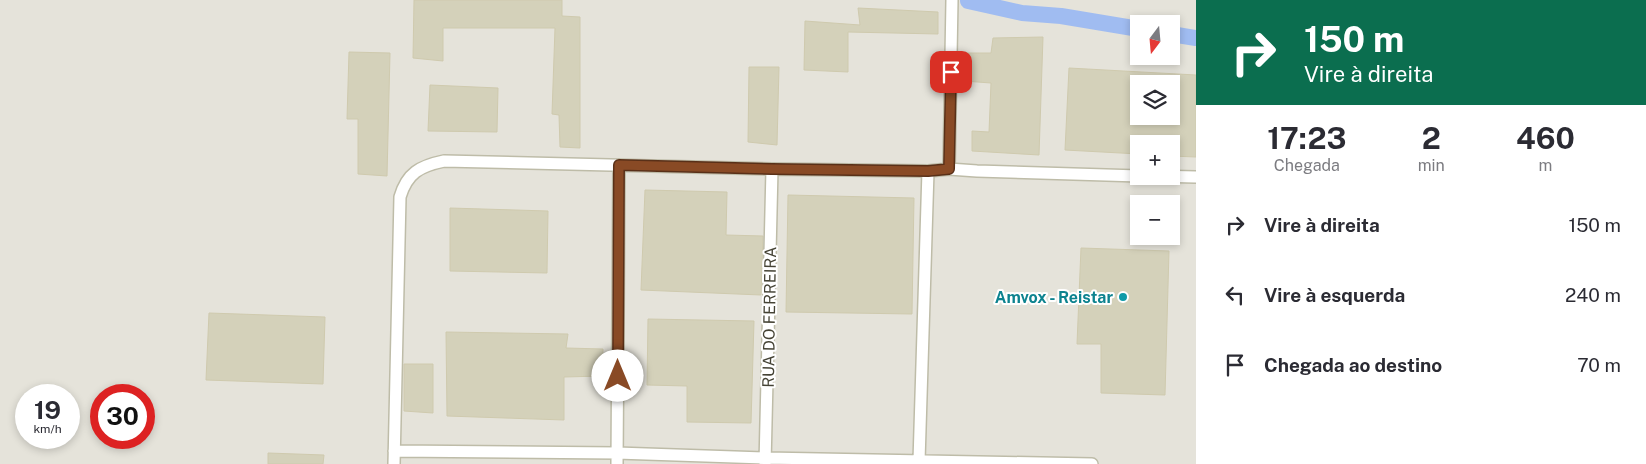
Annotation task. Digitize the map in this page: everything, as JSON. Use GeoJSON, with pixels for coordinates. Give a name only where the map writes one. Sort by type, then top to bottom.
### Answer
{"type":"FeatureCollection","features":[{"type":"Feature","properties":{"kind":"street"},"geometry":{"type":"LineString","coordinates":[[949,169],[952,0]]}},
{"type":"Feature","properties":{"kind":"street"},"geometry":{"type":"LineString","coordinates":[[394,464],[400,197],[403,186],[410,176],[430,164],[444,161],[772,169],[928,171],[949,169],[977,172],[1130,176]]}},
{"type":"Feature","properties":{"kind":"street"},"geometry":{"type":"LineString","coordinates":[[617,458],[619,165]]}},
{"type":"Feature","properties":{"kind":"street","name":"RUA DO FERREIRA"},"geometry":{"type":"LineString","coordinates":[[765,461],[772,169]]}},
{"type":"Feature","properties":{"kind":"street"},"geometry":{"type":"LineString","coordinates":[[919,461],[928,171]]}},
{"type":"Feature","properties":{"kind":"street"},"geometry":{"type":"LineString","coordinates":[[1180,177],[1196,177]]}},
{"type":"Feature","properties":{"kind":"street"},"geometry":{"type":"LineString","coordinates":[[394,451],[765,461],[1092,464]]}},
{"type":"Feature","properties":{"kind":"shaded area"},"geometry":{"type":"Polygon","coordinates":[[[0,0],[1196,0],[1196,464],[0,464],[0,0]]]}},
{"type":"Feature","properties":{"kind":"building"},"geometry":{"type":"Polygon","coordinates":[[[414,0],[562,0],[562,16],[580,17],[580,148],[560,147],[559,115],[552,114],[555,28],[443,28],[443,61],[413,58],[414,0]]]}},
{"type":"Feature","properties":{"kind":"building"},"geometry":{"type":"Polygon","coordinates":[[[858,8],[938,12],[938,34],[848,32],[848,72],[804,70],[805,21],[860,25],[858,8]]]}},
{"type":"Feature","properties":{"kind":"building"},"geometry":{"type":"Polygon","coordinates":[[[1043,37],[1039,155],[972,151],[972,131],[989,132],[991,83],[964,81],[963,53],[991,53],[993,38],[1043,37]]]}},
{"type":"Feature","properties":{"kind":"building"},"geometry":{"type":"Polygon","coordinates":[[[349,52],[390,53],[387,176],[358,174],[358,119],[347,119],[349,52]]]}},
{"type":"Feature","properties":{"kind":"building"},"geometry":{"type":"Polygon","coordinates":[[[749,67],[779,67],[777,145],[748,142],[749,67]]]}},
{"type":"Feature","properties":{"kind":"building"},"geometry":{"type":"Polygon","coordinates":[[[1069,68],[1196,75],[1196,157],[1180,156],[1180,135],[1130,135],[1130,154],[1065,150],[1069,68]]]}},
{"type":"Feature","properties":{"kind":"building"},"geometry":{"type":"Polygon","coordinates":[[[430,85],[498,88],[497,132],[428,131],[430,85]]]}},
{"type":"Feature","properties":{"kind":"building"},"geometry":{"type":"Polygon","coordinates":[[[645,190],[727,192],[726,235],[763,236],[761,295],[641,290],[645,190]]]}},
{"type":"Feature","properties":{"kind":"building"},"geometry":{"type":"Polygon","coordinates":[[[788,195],[914,198],[912,314],[786,312],[788,195]]]}},
{"type":"Feature","properties":{"kind":"building"},"geometry":{"type":"Polygon","coordinates":[[[450,208],[548,211],[547,273],[450,271],[450,208]]]}},
{"type":"Feature","properties":{"kind":"building","name":"Amvox - Reistar"},"geometry":{"type":"Polygon","coordinates":[[[1081,248],[1169,251],[1165,395],[1101,393],[1101,344],[1077,344],[1081,248]]]}},
{"type":"Feature","properties":{"kind":"building"},"geometry":{"type":"Polygon","coordinates":[[[209,313],[325,317],[323,384],[206,380],[209,313]]]}},
{"type":"Feature","properties":{"kind":"building"},"geometry":{"type":"Polygon","coordinates":[[[648,319],[754,321],[751,423],[687,422],[687,386],[647,385],[648,319]]]}},
{"type":"Feature","properties":{"kind":"building"},"geometry":{"type":"Polygon","coordinates":[[[446,332],[568,334],[566,348],[603,349],[602,376],[564,377],[564,420],[447,416],[446,332]]]}},
{"type":"Feature","properties":{"kind":"building"},"geometry":{"type":"Polygon","coordinates":[[[404,364],[433,364],[433,413],[404,411],[404,364]]]}},
{"type":"Feature","properties":{"kind":"building"},"geometry":{"type":"Polygon","coordinates":[[[268,453],[324,455],[323,464],[268,464],[268,453]]]}},
{"type":"Feature","properties":{"kind":"waterway"},"geometry":{"type":"LineString","coordinates":[[968,1],[1022,13],[1061,16],[1130,28]]}},
{"type":"Feature","properties":{"kind":"waterway"},"geometry":{"type":"LineString","coordinates":[[1180,35],[1196,38]]}},
{"type":"Feature","properties":{"kind":"place","name":"Amvox - Reistar"},"geometry":{"type":"Point","coordinates":[1123,297]}},
{"type":"Feature","properties":{"kind":"route"},"geometry":{"type":"LineString","coordinates":[[618,376],[619,165],[928,171],[949,169],[951,72]]}}]}
